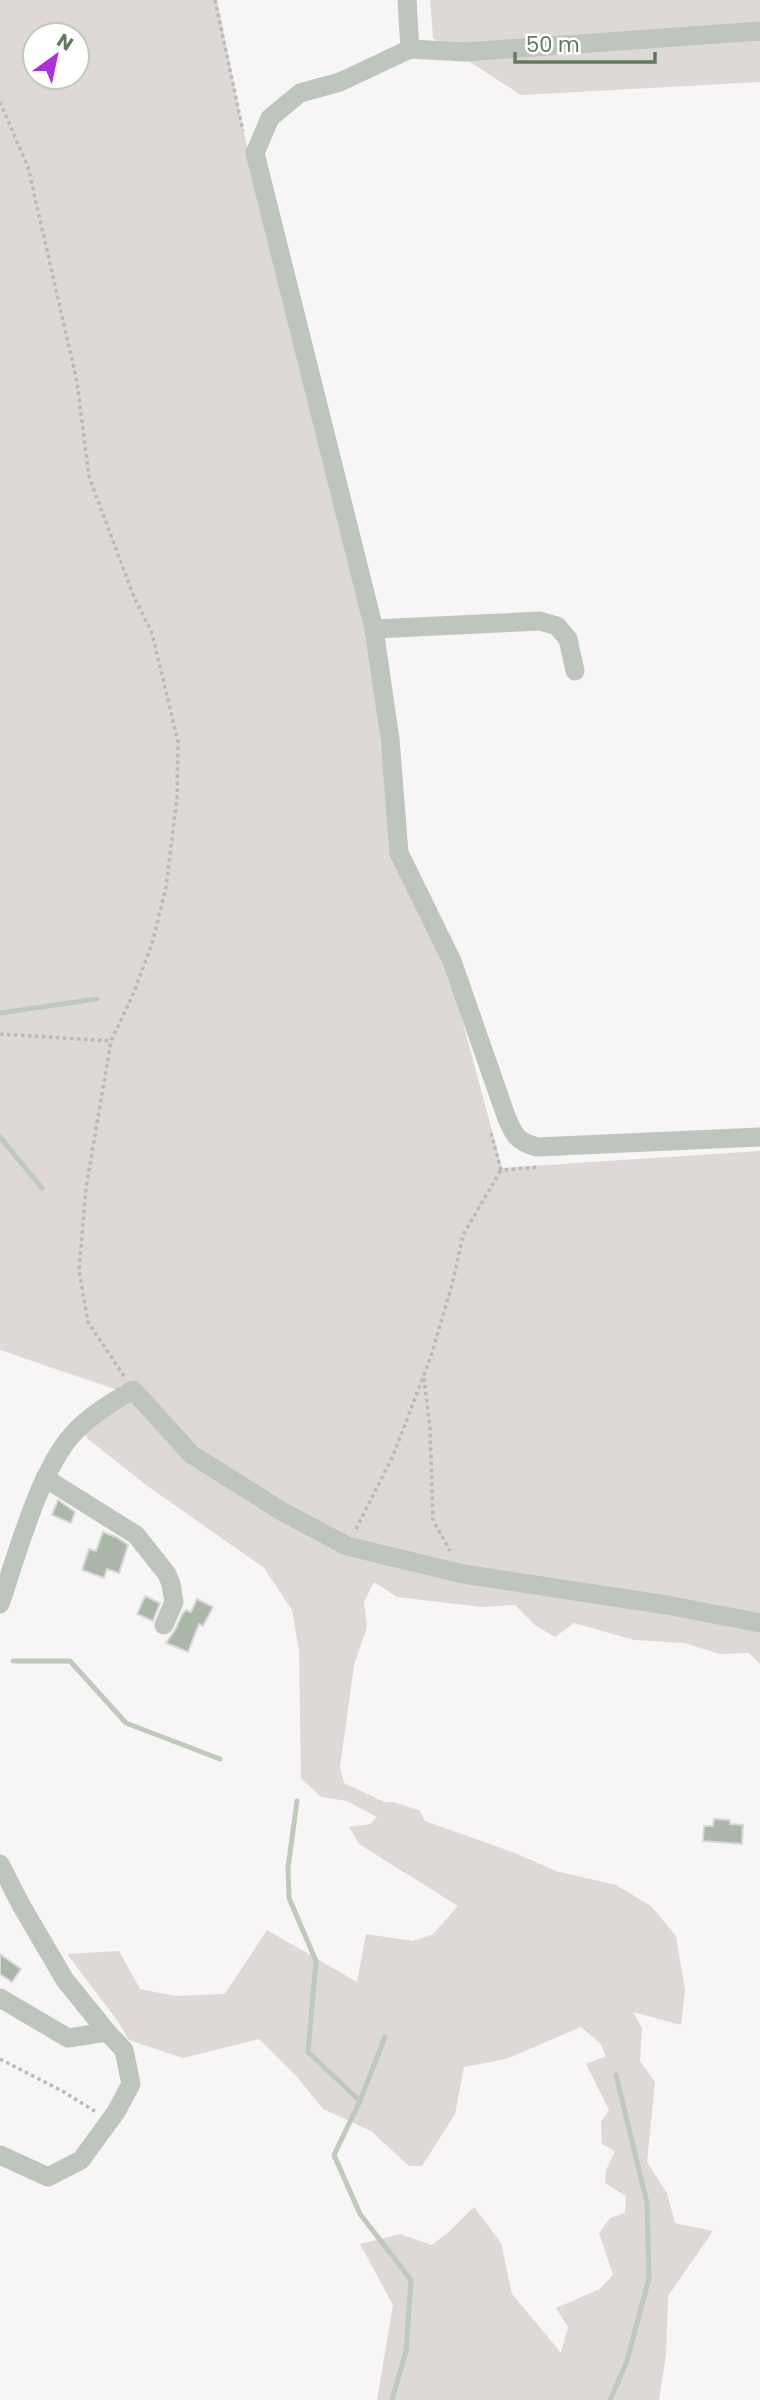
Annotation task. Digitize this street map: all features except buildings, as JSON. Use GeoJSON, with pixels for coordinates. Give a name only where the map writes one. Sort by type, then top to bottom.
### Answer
{"type":"FeatureCollection","features":[{"type":"Feature","properties":{"kind":"street"},"geometry":{"type":"LineString","coordinates":[[407,0],[410,49]]}},
{"type":"Feature","properties":{"kind":"street"},"geometry":{"type":"LineString","coordinates":[[760,31],[465,52],[410,49],[340,82],[300,93],[270,118],[255,153],[374,629],[390,740],[399,853],[452,961],[513,1133],[521,1143],[537,1147],[760,1137]]}},
{"type":"Feature","properties":{"kind":"street"},"geometry":{"type":"LineString","coordinates":[[374,629],[540,621],[557,626],[568,639],[575,671]]}},
{"type":"Feature","properties":{"kind":"street"},"geometry":{"type":"LineString","coordinates":[[0,1604],[45,1478],[70,1437],[81,1426],[133,1390],[191,1454],[283,1512],[347,1546],[463,1574],[667,1605],[760,1623]]}},
{"type":"Feature","properties":{"kind":"street"},"geometry":{"type":"LineString","coordinates":[[45,1478],[136,1535],[172,1584],[174,1602],[164,1625]]}},
{"type":"Feature","properties":{"kind":"street"},"geometry":{"type":"LineString","coordinates":[[0,1864],[65,1980],[124,2050],[131,2084],[110,2120],[81,2160],[48,2177],[0,2155]]}},
{"type":"Feature","properties":{"kind":"street"},"geometry":{"type":"LineString","coordinates":[[0,1998],[68,2038],[107,2032]]}},
{"type":"Feature","properties":{"kind":"path"},"geometry":{"type":"LineString","coordinates":[[0,102],[28,167],[77,382],[89,477],[134,597],[152,633],[178,742],[177,798],[166,887],[144,965],[111,1041],[86,1188],[79,1270],[88,1322],[133,1390]]}},
{"type":"Feature","properties":{"kind":"path"},"geometry":{"type":"LineString","coordinates":[[0,1034],[111,1041]]}},
{"type":"Feature","properties":{"kind":"path"},"geometry":{"type":"LineString","coordinates":[[347,1546],[393,1456],[424,1376],[452,1285],[463,1235],[501,1170]]}},
{"type":"Feature","properties":{"kind":"path"},"geometry":{"type":"LineString","coordinates":[[424,1376],[430,1428],[433,1520],[463,1574]]}},
{"type":"Feature","properties":{"kind":"path"},"geometry":{"type":"LineString","coordinates":[[0,2059],[64,2092],[110,2120]]}},
{"type":"Feature","properties":{"kind":"shaded area"},"geometry":{"type":"Polygon","coordinates":[[[0,0],[217,0],[258,201],[370,647],[393,859],[452,982],[502,1168],[760,1151],[760,1664],[749,1653],[720,1654],[684,1643],[634,1640],[574,1623],[555,1637],[536,1626],[515,1605],[482,1607],[397,1597],[374,1582],[364,1602],[367,1627],[354,1665],[340,1767],[344,1783],[384,1802],[419,1810],[425,1821],[515,1853],[556,1871],[616,1885],[651,1906],[676,1936],[685,1991],[681,2025],[633,2012],[642,2028],[640,2061],[655,2082],[647,2162],[667,2193],[675,2223],[713,2231],[668,2296],[666,2355],[659,2400],[377,2400],[393,2305],[360,2244],[400,2234],[432,2245],[474,2207],[501,2243],[512,2294],[561,2353],[568,2327],[556,2308],[600,2289],[613,2275],[599,2233],[610,2218],[625,2213],[626,2196],[605,2183],[606,2170],[615,2151],[602,2144],[601,2122],[609,2110],[586,2064],[606,2056],[600,2043],[581,2027],[506,2059],[464,2067],[455,2114],[422,2166],[409,2166],[371,2131],[323,2109],[297,2077],[259,2039],[183,2058],[129,2040],[67,1954],[119,1951],[140,1989],[175,1996],[225,1994],[267,1930],[357,1982],[366,1934],[413,1941],[433,1934],[458,1906],[359,1844],[349,1827],[370,1824],[377,1817],[347,1801],[321,1797],[301,1778],[299,1651],[292,1610],[264,1568],[146,1485],[88,1439],[81,1426],[126,1393],[0,1350],[0,0]]]}},
{"type":"Feature","properties":{"kind":"shaded area"},"geometry":{"type":"Polygon","coordinates":[[[430,0],[760,0],[760,82],[521,95],[433,38],[430,0]]]}},
{"type":"Feature","properties":{"kind":"waterway"},"geometry":{"type":"LineString","coordinates":[[0,1013],[97,999]]}},
{"type":"Feature","properties":{"kind":"waterway"},"geometry":{"type":"LineString","coordinates":[[0,1137],[42,1188]]}},
{"type":"Feature","properties":{"kind":"waterway"},"geometry":{"type":"LineString","coordinates":[[13,1661],[70,1661],[126,1723],[220,1759]]}},
{"type":"Feature","properties":{"kind":"waterway"},"geometry":{"type":"LineString","coordinates":[[297,1801],[288,1868],[289,1898],[316,1961],[308,2052],[360,2101],[334,2155],[360,2214],[411,2280],[406,2351],[392,2400]]}},
{"type":"Feature","properties":{"kind":"waterway"},"geometry":{"type":"LineString","coordinates":[[360,2101],[385,2037]]}},
{"type":"Feature","properties":{"kind":"waterway"},"geometry":{"type":"LineString","coordinates":[[610,2400],[627,2361],[649,2278],[647,2203],[616,2075]]}}]}
